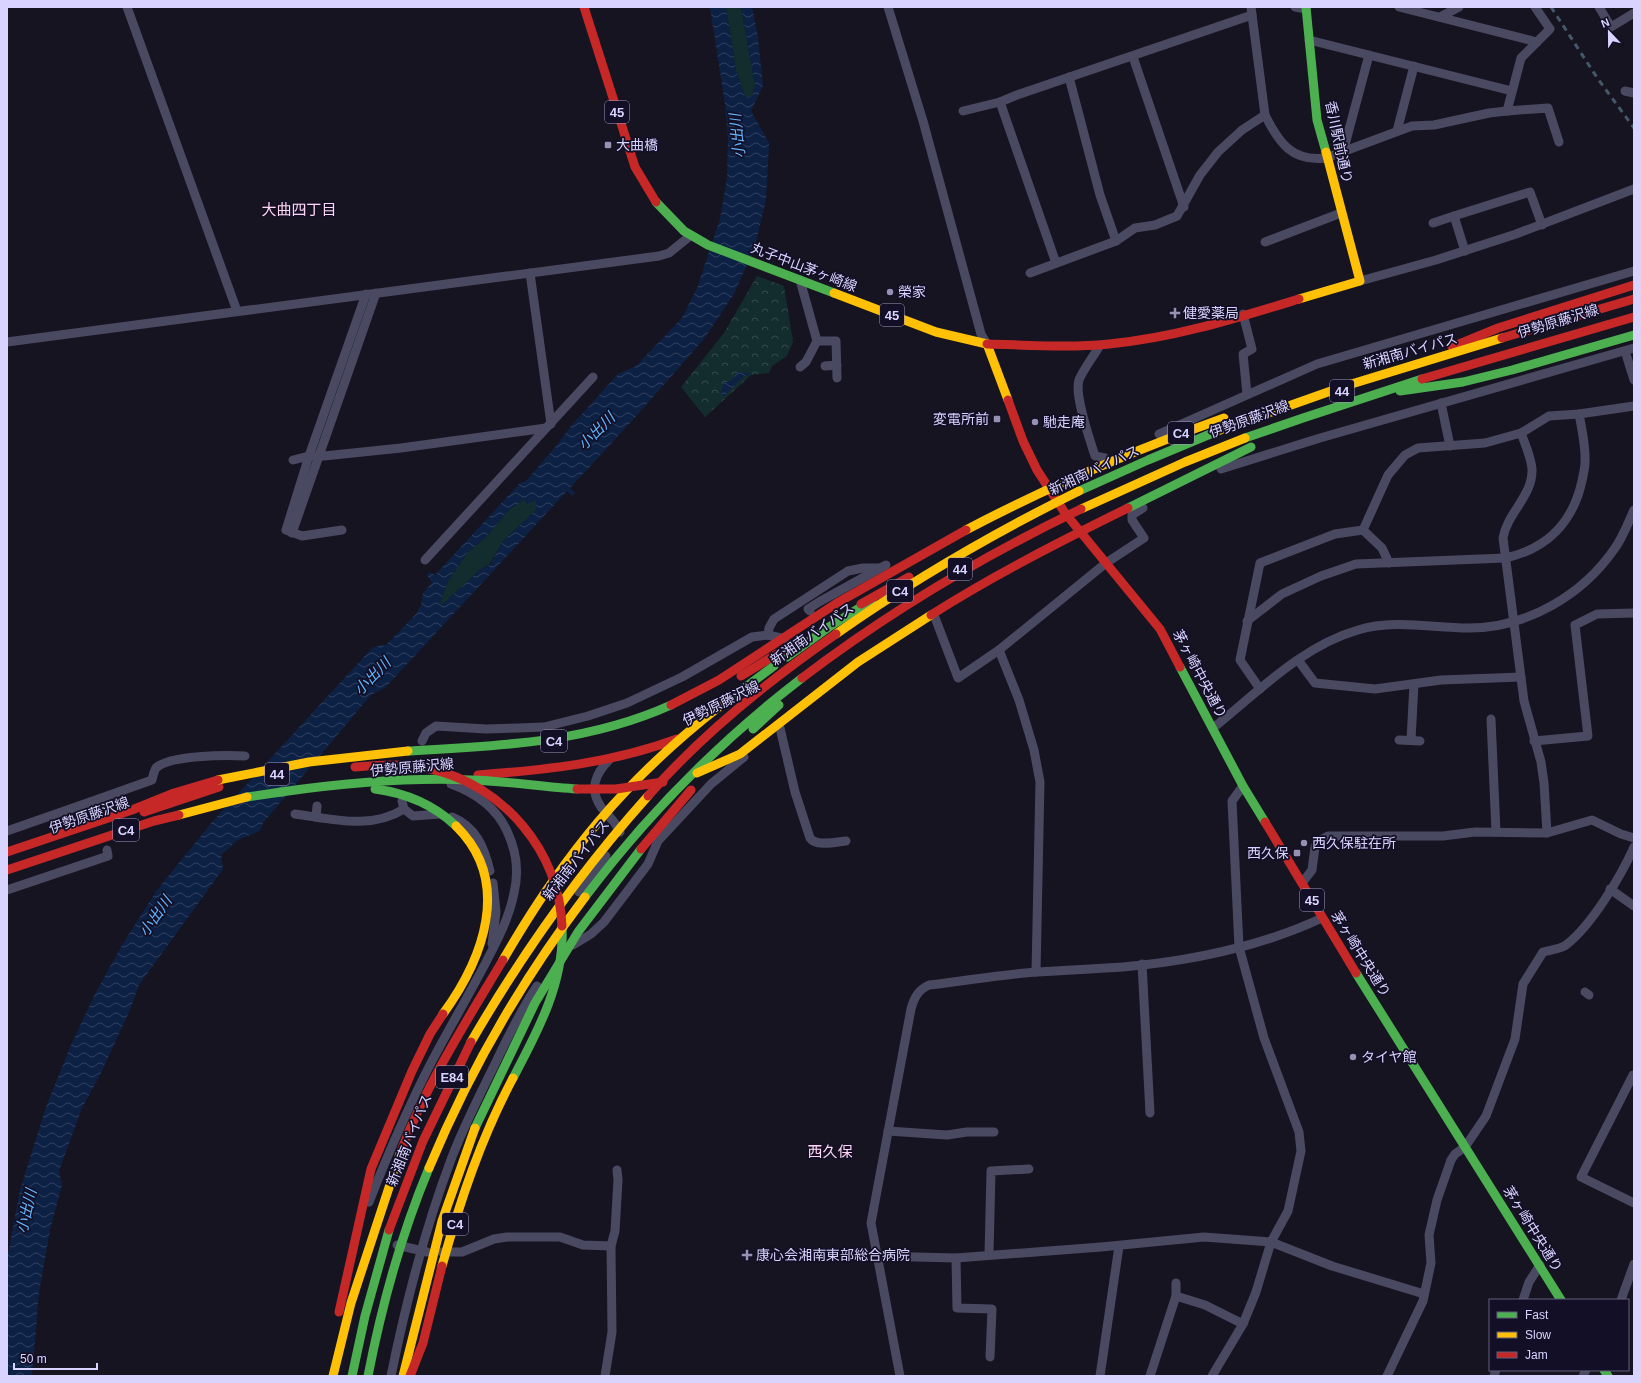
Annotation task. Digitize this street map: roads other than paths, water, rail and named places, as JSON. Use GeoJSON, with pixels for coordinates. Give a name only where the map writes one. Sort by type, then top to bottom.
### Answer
{"type":"FeatureCollection","features":[{"type":"Feature","properties":{"kind":"main road","name":"丸子中山茅ヶ崎線"},"geometry":{"type":"LineString","coordinates":[[584,7],[635,167],[647,189],[662,211],[692,238],[936,332],[987,344],[1100,345],[1166,335],[1360,281]]}},
{"type":"Feature","properties":{"kind":"main road","name":"香川駅前通り"},"geometry":{"type":"LineString","coordinates":[[1306,8],[1318,120],[1326,158],[1360,281]]}},
{"type":"Feature","properties":{"kind":"main road"},"geometry":{"type":"LineString","coordinates":[[1346,390],[1498,328],[1634,285]]}},
{"type":"Feature","properties":{"kind":"main road","name":"新湘南バイパス"},"geometry":{"type":"LineString","coordinates":[[352,1376],[360,1331],[388,1234],[421,1144],[448,1084],[520,960],[553,911],[593,859],[629,816],[680,761],[720,724],[774,678],[824,641],[889,597],[947,562],[1005,529],[1123,471],[1215,432],[1342,386],[1634,299]]}},
{"type":"Feature","properties":{"kind":"main road","name":"伊勢原藤沢線"},"geometry":{"type":"LineString","coordinates":[[7,858],[226,785],[329,764],[388,757],[511,751],[573,743],[638,725],[695,701],[850,609],[914,574],[989,536],[1114,479],[1217,436],[1346,390],[1634,303]]}},
{"type":"Feature","properties":{"kind":"main road","name":"伊勢原藤沢線"},"geometry":{"type":"LineString","coordinates":[[7,876],[137,832],[197,816],[291,797],[378,783],[541,770],[609,760],[652,750],[713,724],[767,696],[805,672],[898,607],[952,574],[1066,513],[1132,482],[1210,448],[1348,401],[1634,313]]}},
{"type":"Feature","properties":{"kind":"main road","name":"C4"},"geometry":{"type":"LineString","coordinates":[[642,828],[713,754],[763,710],[843,649],[955,576],[1043,528],[1133,485],[1230,444],[1348,401],[1634,317]]}},
{"type":"Feature","properties":{"kind":"main road"},"geometry":{"type":"LineString","coordinates":[[1348,401],[1463,382],[1512,370],[1634,335]]}},
{"type":"Feature","properties":{"kind":"main road","name":"45"},"geometry":{"type":"LineString","coordinates":[[987,344],[995,362],[1023,441],[1038,470],[1060,504]]}},
{"type":"Feature","properties":{"kind":"main road","name":"C4"},"geometry":{"type":"LineString","coordinates":[[1244,411],[1399,364],[1440,357]]}},
{"type":"Feature","properties":{"kind":"main road","name":"C4"},"geometry":{"type":"LineString","coordinates":[[7,870],[175,814],[247,797],[280,792],[341,784],[436,780],[472,780],[604,789],[652,785],[698,772],[740,754],[858,662],[964,594],[1053,545],[1188,477],[1348,401]]}},
{"type":"Feature","properties":{"kind":"main road","name":"C4"},"geometry":{"type":"LineString","coordinates":[[7,852],[130,811],[175,793],[222,779],[277,767],[331,758],[385,752],[538,744],[603,731],[633,721],[690,697],[745,665],[823,610],[889,571],[1006,511],[1060,484],[1126,455],[1230,416]]}},
{"type":"Feature","properties":{"kind":"main road","name":"茅ヶ崎中央通り"},"geometry":{"type":"LineString","coordinates":[[1060,504],[1106,564],[1160,629],[1243,786],[1322,918],[1560,1299]]}},
{"type":"Feature","properties":{"kind":"main road"},"geometry":{"type":"LineString","coordinates":[[332,1376],[338,1350],[360,1277],[412,1126],[432,1080],[515,937],[561,869],[614,803],[672,746],[750,682],[829,627],[914,574]]}},
{"type":"Feature","properties":{"kind":"main road"},"geometry":{"type":"LineString","coordinates":[[403,1376],[442,1221],[472,1135],[535,1003],[578,932],[636,855],[692,789],[831,653]]}},
{"type":"Feature","properties":{"kind":"main road","name":"C4"},"geometry":{"type":"LineString","coordinates":[[130,811],[156,806],[242,783],[300,773],[376,765],[409,766],[440,771],[483,789],[501,802],[524,824],[536,839],[550,865],[560,897],[562,915],[563,947],[558,975],[542,1021],[481,1144],[449,1243],[420,1356],[410,1376]]}},
{"type":"Feature","properties":{"kind":"main road","name":"C4"},"geometry":{"type":"LineString","coordinates":[[280,792],[376,789],[394,791],[429,804],[454,823],[472,845],[482,870],[488,892],[488,915],[480,950],[460,989],[426,1040],[373,1162],[361,1209],[326,1376]]}},
{"type":"Feature","properties":{"kind":"main road","name":"E84"},"geometry":{"type":"LineString","coordinates":[[368,1376],[381,1315],[408,1224],[457,1104],[509,1011],[544,954],[582,902],[642,828]]}},
{"type":"Feature","properties":{"kind":"street"},"geometry":{"type":"LineString","coordinates":[[127,7],[237,311]]}},
{"type":"Feature","properties":{"kind":"street"},"geometry":{"type":"LineString","coordinates":[[888,7],[923,121],[980,334],[987,344]]}},
{"type":"Feature","properties":{"kind":"street"},"geometry":{"type":"LineString","coordinates":[[1295,7],[1306,8]]}},
{"type":"Feature","properties":{"kind":"street"},"geometry":{"type":"LineString","coordinates":[[1399,7],[1537,42]]}},
{"type":"Feature","properties":{"kind":"street"},"geometry":{"type":"LineString","coordinates":[[1440,18],[1459,7]]}},
{"type":"Feature","properties":{"kind":"street"},"geometry":{"type":"LineString","coordinates":[[1507,111],[1521,58],[1550,29],[1535,7]]}},
{"type":"Feature","properties":{"kind":"street"},"geometry":{"type":"LineString","coordinates":[[1599,7],[1611,27],[1634,13]]}},
{"type":"Feature","properties":{"kind":"street"},"geometry":{"type":"LineString","coordinates":[[963,111],[1000,102],[1133,57],[1251,11],[1265,115],[1273,132],[1285,147],[1300,156],[1316,160],[1326,158],[1412,126],[1434,125],[1490,113],[1548,108],[1559,142]]}},
{"type":"Feature","properties":{"kind":"street"},"geometry":{"type":"LineString","coordinates":[[1309,40],[1512,91]]}},
{"type":"Feature","properties":{"kind":"street"},"geometry":{"type":"LineString","coordinates":[[1343,152],[1369,55]]}},
{"type":"Feature","properties":{"kind":"street"},"geometry":{"type":"LineString","coordinates":[[1133,57],[1184,207]]}},
{"type":"Feature","properties":{"kind":"street"},"geometry":{"type":"LineString","coordinates":[[1397,131],[1414,66]]}},
{"type":"Feature","properties":{"kind":"street"},"geometry":{"type":"LineString","coordinates":[[1069,78],[1100,195],[1116,241]]}},
{"type":"Feature","properties":{"kind":"street"},"geometry":{"type":"LineString","coordinates":[[1000,102],[1056,263]]}},
{"type":"Feature","properties":{"kind":"street"},"geometry":{"type":"LineString","coordinates":[[1030,273],[1116,241],[1135,228],[1155,225],[1177,216],[1184,207],[1200,176],[1218,152],[1242,130],[1265,115]]}},
{"type":"Feature","properties":{"kind":"street"},"geometry":{"type":"LineString","coordinates":[[1360,281],[1466,251],[1542,225],[1634,189]]}},
{"type":"Feature","properties":{"kind":"street"},"geometry":{"type":"LineString","coordinates":[[1433,223],[1530,192],[1542,225]]}},
{"type":"Feature","properties":{"kind":"street"},"geometry":{"type":"LineString","coordinates":[[1265,242],[1341,213]]}},
{"type":"Feature","properties":{"kind":"street"},"geometry":{"type":"LineString","coordinates":[[1454,216],[1466,251]]}},
{"type":"Feature","properties":{"kind":"street"},"geometry":{"type":"LineString","coordinates":[[7,342],[659,256],[669,252],[692,238]]}},
{"type":"Feature","properties":{"kind":"street"},"geometry":{"type":"LineString","coordinates":[[1100,345],[1079,380],[1078,391],[1086,430],[1095,456],[1105,458],[1317,364],[1634,271]]}},
{"type":"Feature","properties":{"kind":"street"},"geometry":{"type":"LineString","coordinates":[[530,273],[548,426]]}},
{"type":"Feature","properties":{"kind":"street"},"geometry":{"type":"LineString","coordinates":[[800,280],[817,341],[806,362],[800,367]]}},
{"type":"Feature","properties":{"kind":"street"},"geometry":{"type":"LineString","coordinates":[[292,533],[376,293]]}},
{"type":"Feature","properties":{"kind":"street"},"geometry":{"type":"LineString","coordinates":[[342,530],[302,536],[286,530],[309,456],[366,294]]}},
{"type":"Feature","properties":{"kind":"street"},"geometry":{"type":"LineString","coordinates":[[1243,314],[1252,349],[1243,354],[1247,394]]}},
{"type":"Feature","properties":{"kind":"street"},"geometry":{"type":"LineString","coordinates":[[817,341],[836,341],[837,378]]}},
{"type":"Feature","properties":{"kind":"street"},"geometry":{"type":"LineString","coordinates":[[934,615],[958,678],[999,650],[1106,564],[1144,538],[1132,520],[1132,516],[1135,512],[1219,469],[1629,349],[1634,380]]}},
{"type":"Feature","properties":{"kind":"street"},"geometry":{"type":"LineString","coordinates":[[825,366],[837,365]]}},
{"type":"Feature","properties":{"kind":"street"},"geometry":{"type":"LineString","coordinates":[[425,560],[592,376]]}},
{"type":"Feature","properties":{"kind":"street"},"geometry":{"type":"LineString","coordinates":[[1441,403],[1450,446]]}},
{"type":"Feature","properties":{"kind":"street"},"geometry":{"type":"LineString","coordinates":[[1363,530],[1388,475],[1405,455],[1418,448],[1485,443],[1522,433],[1549,416],[1579,414],[1634,406]]}},
{"type":"Feature","properties":{"kind":"street"},"geometry":{"type":"LineString","coordinates":[[1247,622],[1282,594],[1321,576],[1356,564],[1416,563],[1506,558],[1521,555],[1538,546],[1552,536],[1567,520],[1579,496],[1586,463],[1579,414]]}},
{"type":"Feature","properties":{"kind":"street"},"geometry":{"type":"LineString","coordinates":[[292,460],[309,456],[401,448],[548,426]]}},
{"type":"Feature","properties":{"kind":"street"},"geometry":{"type":"LineString","coordinates":[[1522,433],[1530,460],[1531,478],[1525,496],[1506,524],[1503,538],[1520,677],[1527,718],[1541,762],[1544,783],[1547,833]]}},
{"type":"Feature","properties":{"kind":"street"},"geometry":{"type":"LineString","coordinates":[[1210,448],[1219,469]]}},
{"type":"Feature","properties":{"kind":"street"},"geometry":{"type":"LineString","coordinates":[[1105,458],[1114,479]]}},
{"type":"Feature","properties":{"kind":"street"},"geometry":{"type":"LineString","coordinates":[[810,611],[808,609],[819,602],[880,568],[995,509]]}},
{"type":"Feature","properties":{"kind":"street"},"geometry":{"type":"LineString","coordinates":[[1213,728],[1298,660],[1315,648],[1336,637],[1382,625],[1408,623],[1469,628],[1492,627],[1538,613],[1560,601],[1580,587],[1597,570],[1615,548],[1634,510]]}},
{"type":"Feature","properties":{"kind":"street"},"geometry":{"type":"LineString","coordinates":[[980,517],[989,536]]}},
{"type":"Feature","properties":{"kind":"street"},"geometry":{"type":"LineString","coordinates":[[1363,530],[1382,548],[1389,563]]}},
{"type":"Feature","properties":{"kind":"street"},"geometry":{"type":"LineString","coordinates":[[1260,689],[1240,660],[1260,563],[1335,534],[1363,530]]}},
{"type":"Feature","properties":{"kind":"street"},"geometry":{"type":"LineString","coordinates":[[768,635],[769,628],[774,619],[848,571],[863,568],[880,568]]}},
{"type":"Feature","properties":{"kind":"street"},"geometry":{"type":"LineString","coordinates":[[557,952],[568,948],[591,934],[604,922],[648,864],[658,841],[711,784],[851,670],[962,596],[952,574]]}},
{"type":"Feature","properties":{"kind":"street"},"geometry":{"type":"LineString","coordinates":[[1534,741],[1588,736],[1575,625],[1597,614],[1634,613]]}},
{"type":"Feature","properties":{"kind":"street"},"geometry":{"type":"LineString","coordinates":[[422,741],[426,734],[436,726],[486,729],[544,727],[588,716],[627,703],[682,678],[752,637],[768,635],[798,641]]}},
{"type":"Feature","properties":{"kind":"street"},"geometry":{"type":"LineString","coordinates":[[999,650],[1019,700],[1034,750],[1040,782],[1036,972]]}},
{"type":"Feature","properties":{"kind":"street"},"geometry":{"type":"LineString","coordinates":[[1298,660],[1315,683],[1375,689],[1441,680],[1520,677]]}},
{"type":"Feature","properties":{"kind":"street"},"geometry":{"type":"LineString","coordinates":[[1410,740],[1414,684]]}},
{"type":"Feature","properties":{"kind":"street"},"geometry":{"type":"LineString","coordinates":[[1491,718],[1496,832]]}},
{"type":"Feature","properties":{"kind":"street"},"geometry":{"type":"LineString","coordinates":[[511,751],[544,727]]}},
{"type":"Feature","properties":{"kind":"street"},"geometry":{"type":"LineString","coordinates":[[780,728],[795,792],[812,842],[846,841]]}},
{"type":"Feature","properties":{"kind":"street"},"geometry":{"type":"LineString","coordinates":[[1398,740],[1420,741]]}},
{"type":"Feature","properties":{"kind":"street"},"geometry":{"type":"LineString","coordinates":[[7,831],[92,806],[152,780],[158,766],[183,758],[220,755],[246,756]]}},
{"type":"Feature","properties":{"kind":"street"},"geometry":{"type":"LineString","coordinates":[[391,1376],[421,1252],[452,1156],[476,1102],[508,1037],[528,999],[550,967],[557,952],[555,930],[557,923],[618,840],[620,832],[616,823],[602,808],[596,798],[595,782],[599,770],[609,760]]}},
{"type":"Feature","properties":{"kind":"street"},"geometry":{"type":"LineString","coordinates":[[326,1376],[358,1233],[365,1212],[399,1128],[432,1061],[491,953],[501,932],[515,893],[516,859],[512,842],[504,823],[493,809],[478,796],[460,788],[431,779]]}},
{"type":"Feature","properties":{"kind":"street"},"geometry":{"type":"LineString","coordinates":[[1212,1376],[1243,1324],[1256,1292],[1271,1242],[1288,1212],[1301,1151],[1299,1132],[1264,1038],[1239,947],[1232,801],[1243,786]]}},
{"type":"Feature","properties":{"kind":"street"},"geometry":{"type":"LineString","coordinates":[[295,814],[354,822],[380,820],[392,817],[403,805],[413,816],[437,813],[453,817],[463,822],[479,840],[491,872],[496,912],[491,953]]}},
{"type":"Feature","properties":{"kind":"street"},"geometry":{"type":"LineString","coordinates":[[316,817],[317,806]]}},
{"type":"Feature","properties":{"kind":"street"},"geometry":{"type":"LineString","coordinates":[[1302,883],[1312,870],[1317,842],[1328,836],[1436,836],[1475,832],[1547,833],[1592,820],[1621,834],[1634,838]]}},
{"type":"Feature","properties":{"kind":"street"},"geometry":{"type":"LineString","coordinates":[[1387,1376],[1423,1301],[1431,1263],[1429,1235],[1437,1200],[1450,1160],[1455,1154],[1465,1147],[1486,1116],[1515,1039],[1523,984],[1543,952],[1565,946],[1579,933],[1610,889],[1634,847]]}},
{"type":"Feature","properties":{"kind":"street"},"geometry":{"type":"LineString","coordinates":[[7,890],[108,856],[107,850]]}},
{"type":"Feature","properties":{"kind":"street"},"geometry":{"type":"LineString","coordinates":[[1610,889],[1634,906]]}},
{"type":"Feature","properties":{"kind":"street"},"geometry":{"type":"LineString","coordinates":[[900,1376],[876,1256],[871,1223],[911,1009],[914,1000],[922,988],[929,985],[1036,972],[1142,964],[1204,955],[1239,947],[1300,928],[1322,918]]}},
{"type":"Feature","properties":{"kind":"street"},"geometry":{"type":"LineString","coordinates":[[1142,964],[1150,1113]]}},
{"type":"Feature","properties":{"kind":"street"},"geometry":{"type":"LineString","coordinates":[[461,1010],[508,1037]]}},
{"type":"Feature","properties":{"kind":"street"},"geometry":{"type":"LineString","coordinates":[[1633,1075],[1581,1177],[1634,1203]]}},
{"type":"Feature","properties":{"kind":"street"},"geometry":{"type":"LineString","coordinates":[[888,1131],[947,1135],[967,1132],[994,1132]]}},
{"type":"Feature","properties":{"kind":"street"},"geometry":{"type":"LineString","coordinates":[[989,1254],[991,1171],[1029,1169]]}},
{"type":"Feature","properties":{"kind":"street"},"geometry":{"type":"LineString","coordinates":[[605,1376],[612,1332],[611,1246],[615,1231],[618,1180],[617,1170]]}},
{"type":"Feature","properties":{"kind":"street"},"geometry":{"type":"LineString","coordinates":[[358,1233],[421,1252],[462,1252],[494,1239],[507,1237],[560,1237],[583,1245],[611,1246]]}},
{"type":"Feature","properties":{"kind":"street"},"geometry":{"type":"LineString","coordinates":[[876,1256],[956,1258],[989,1254],[1119,1246],[1204,1237],[1271,1242],[1332,1266],[1424,1294]]}},
{"type":"Feature","properties":{"kind":"street"},"geometry":{"type":"LineString","coordinates":[[1100,1376],[1119,1246]]}},
{"type":"Feature","properties":{"kind":"street"},"geometry":{"type":"LineString","coordinates":[[956,1258],[957,1308],[992,1309],[990,1357]]}},
{"type":"Feature","properties":{"kind":"street"},"geometry":{"type":"LineString","coordinates":[[1621,1299],[1634,1264]]}},
{"type":"Feature","properties":{"kind":"street"},"geometry":{"type":"LineString","coordinates":[[1523,1299],[1530,1282],[1540,1265]]}},
{"type":"Feature","properties":{"kind":"street"},"geometry":{"type":"LineString","coordinates":[[1150,1376],[1176,1296],[1176,1283]]}},
{"type":"Feature","properties":{"kind":"street"},"geometry":{"type":"LineString","coordinates":[[1176,1296],[1205,1305],[1243,1324]]}},
{"type":"Feature","properties":{"kind":"water","name":"小出川"},"geometry":{"type":"Polygon","coordinates":[[[710,7],[726,7],[736,70],[745,97],[752,96],[755,85],[741,7],[752,7],[758,37],[763,86],[751,111],[769,143],[766,200],[755,246],[734,294],[704,339],[631,422],[570,488],[575,493],[572,496],[567,491],[385,688],[371,695],[263,823],[260,831],[238,840],[221,855],[223,869],[139,985],[130,1010],[101,1073],[82,1108],[59,1171],[62,1185],[50,1230],[39,1292],[32,1376],[7,1376],[7,1260],[20,1190],[47,1104],[71,1045],[95,994],[122,945],[157,890],[212,822],[373,647],[386,645],[416,614],[421,605],[423,593],[432,583],[427,575],[430,572],[435,575],[520,483],[526,481],[571,426],[618,374],[636,366],[682,318],[697,288],[720,219],[727,178],[728,138],[725,104],[710,7]],[[524,499],[508,511],[485,538],[467,553],[448,581],[440,603],[442,605],[481,569],[490,565],[503,541],[536,510],[536,499],[528,505],[524,499]]]}},
{"type":"Feature","properties":{"kind":"water"},"geometry":{"type":"Polygon","coordinates":[[[741,372],[752,374],[744,376],[723,397],[721,391],[724,383],[732,380],[736,373],[741,372]]]}},
{"type":"Feature","properties":{"kind":"railway"},"geometry":{"type":"LineString","coordinates":[[1551,7],[1598,79],[1634,128]]}},
{"type":"Feature","properties":{"kind":"place","name":"大曲橋"},"geometry":{"type":"Point","coordinates":[608,145]}},
{"type":"Feature","properties":{"kind":"place","name":"榮家"},"geometry":{"type":"Point","coordinates":[890,292]}},
{"type":"Feature","properties":{"kind":"place","name":"健愛薬局"},"geometry":{"type":"Point","coordinates":[1175,313]}},
{"type":"Feature","properties":{"kind":"place","name":"変電所前"},"geometry":{"type":"Point","coordinates":[997,419]}},
{"type":"Feature","properties":{"kind":"place","name":"馳走庵"},"geometry":{"type":"Point","coordinates":[1035,422]}},
{"type":"Feature","properties":{"kind":"place","name":"西久保駐在所"},"geometry":{"type":"Point","coordinates":[1304,843]}},
{"type":"Feature","properties":{"kind":"place","name":"西久保"},"geometry":{"type":"Point","coordinates":[1297,853]}},
{"type":"Feature","properties":{"kind":"place","name":"タイヤ館"},"geometry":{"type":"Point","coordinates":[1353,1057]}},
{"type":"Feature","properties":{"kind":"place","name":"康心会湘南東部総合病院"},"geometry":{"type":"Point","coordinates":[747,1255]}},
{"type":"Feature","properties":{"kind":"district","name":"大曲四丁目"},"geometry":{"type":"Point","coordinates":[299,209]}},
{"type":"Feature","properties":{"kind":"district","name":"西久保"},"geometry":{"type":"Point","coordinates":[830,1151]}}]}
